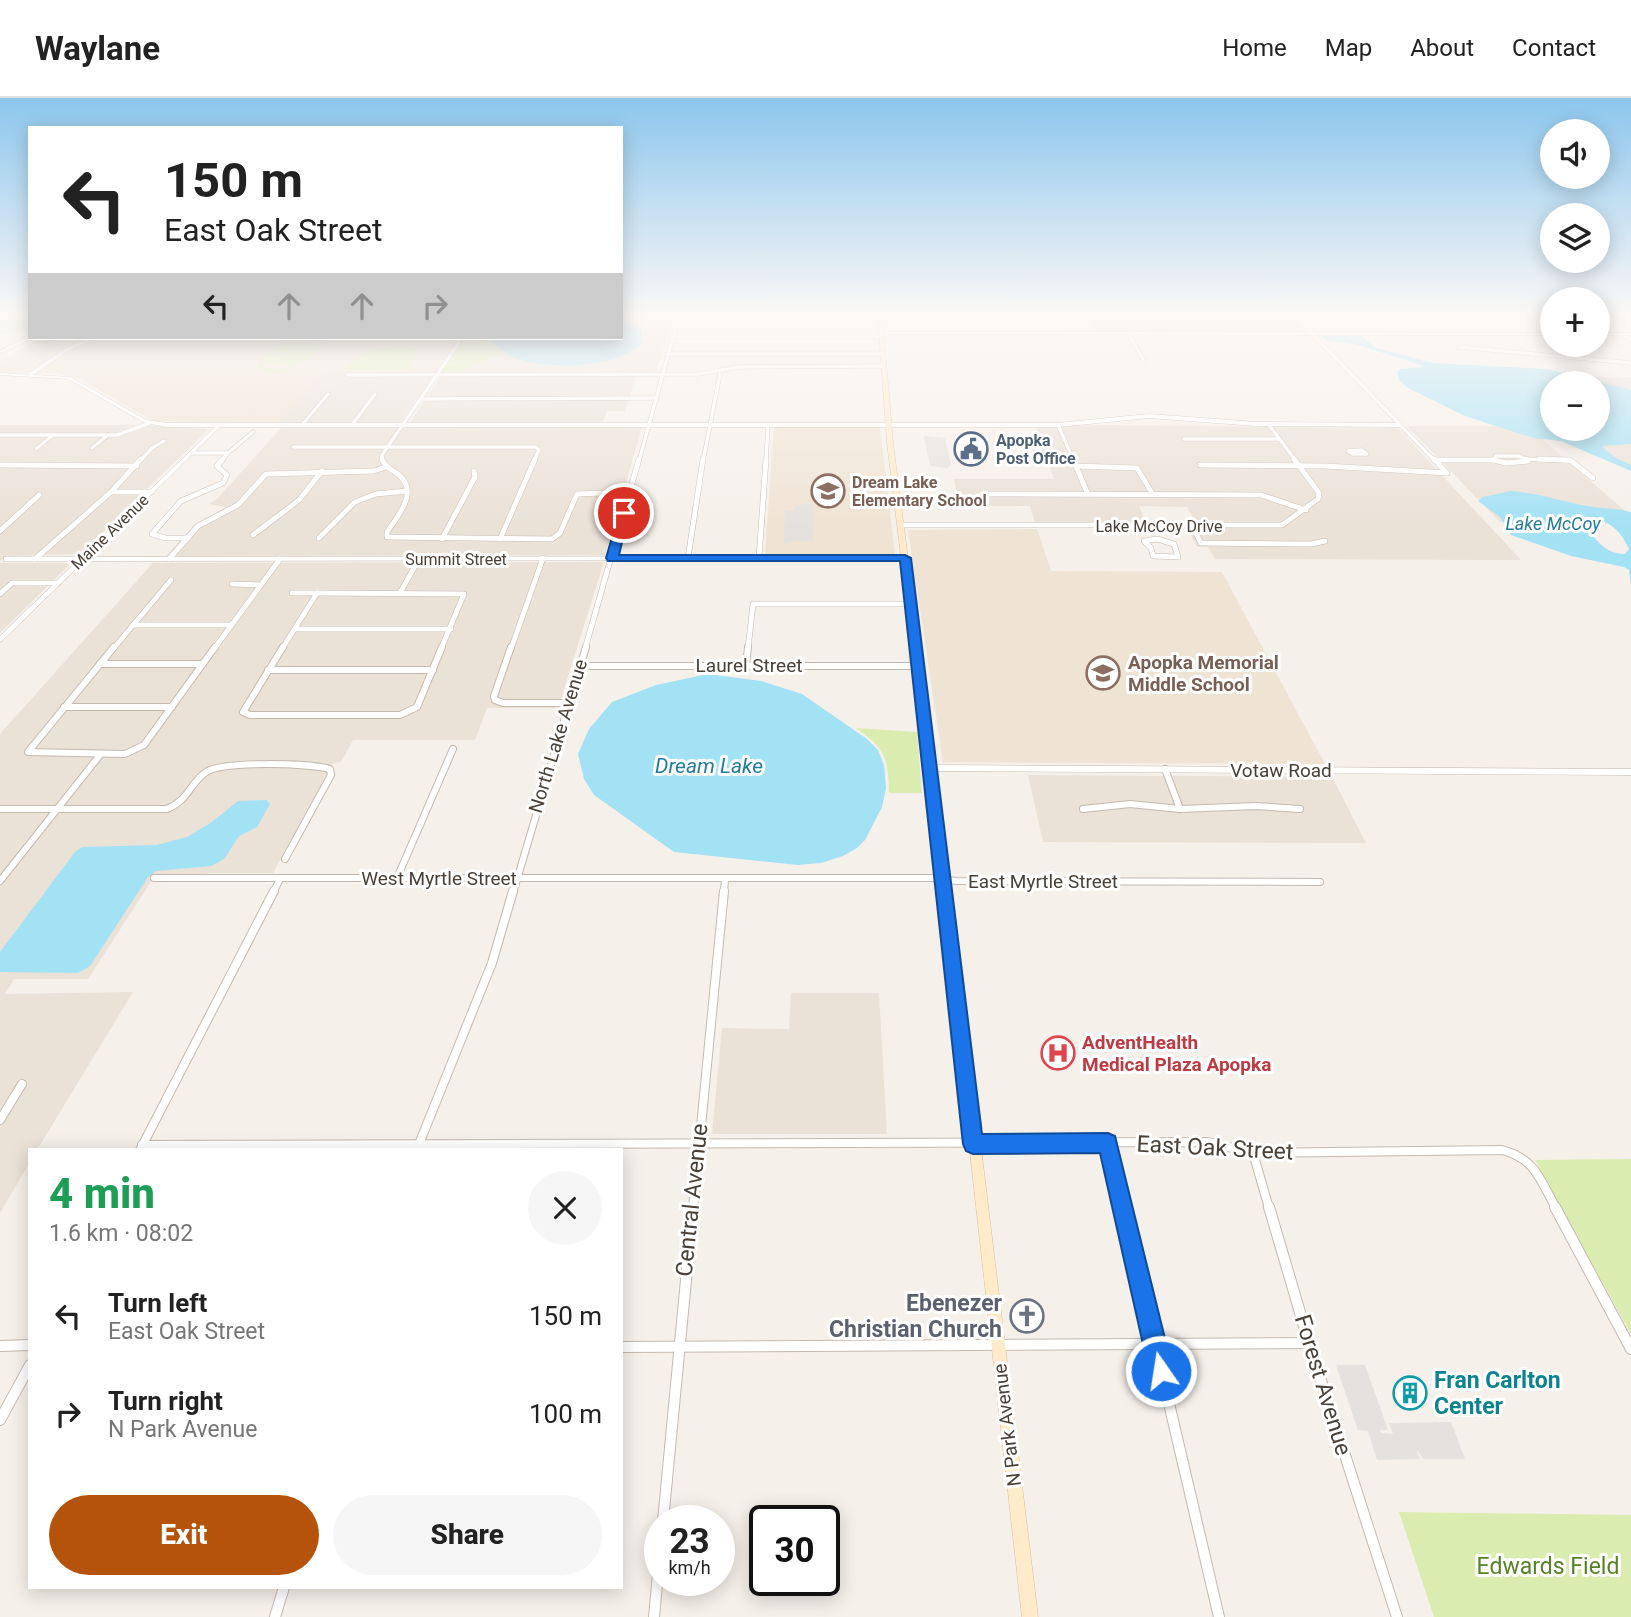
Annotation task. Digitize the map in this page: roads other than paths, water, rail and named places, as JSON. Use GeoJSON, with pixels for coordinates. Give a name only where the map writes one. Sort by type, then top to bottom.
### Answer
{"type":"FeatureCollection","features":[{"type":"Feature","properties":{"kind":"main road","name":"N Park Avenue"},"geometry":{"type":"LineString","coordinates":[[885,386],[1030,1617]]}},
{"type":"Feature","properties":{"kind":"street"},"geometry":{"type":"LineString","coordinates":[[87,386],[150,423]]}},
{"type":"Feature","properties":{"kind":"street"},"geometry":{"type":"LineString","coordinates":[[429,386],[386,447],[382,462],[402,478],[407,491],[407,499],[386,536],[397,539],[554,538],[560,533],[578,494],[630,492]]}},
{"type":"Feature","properties":{"kind":"street","name":"North Lake Avenue"},"geometry":{"type":"LineString","coordinates":[[417,1148],[453,1065],[492,963],[661,386]]}},
{"type":"Feature","properties":{"kind":"street"},"geometry":{"type":"LineString","coordinates":[[688,558],[717,386]]}},
{"type":"Feature","properties":{"kind":"street"},"geometry":{"type":"LineString","coordinates":[[1199,465],[1299,465],[1447,473],[1363,386]]}},
{"type":"Feature","properties":{"kind":"street"},"geometry":{"type":"LineString","coordinates":[[302,425],[328,394]]}},
{"type":"Feature","properties":{"kind":"street"},"geometry":{"type":"LineString","coordinates":[[352,425],[375,394]]}},
{"type":"Feature","properties":{"kind":"street"},"geometry":{"type":"LineString","coordinates":[[421,398],[657,398]]}},
{"type":"Feature","properties":{"kind":"street"},"geometry":{"type":"LineString","coordinates":[[1,435],[125,434],[150,423],[1058,425],[1149,416],[1269,425],[1400,425]]}},
{"type":"Feature","properties":{"kind":"street","name":"Maine Avenue"},"geometry":{"type":"LineString","coordinates":[[0,640],[3,634],[219,425]]}},
{"type":"Feature","properties":{"kind":"street"},"geometry":{"type":"LineString","coordinates":[[758,558],[768,425]]}},
{"type":"Feature","properties":{"kind":"street"},"geometry":{"type":"LineString","coordinates":[[1058,425],[1087,492]]}},
{"type":"Feature","properties":{"kind":"street"},"geometry":{"type":"LineString","coordinates":[[989,494],[1152,492],[1261,495],[1306,510],[1318,499],[1319,493],[1269,425]]}},
{"type":"Feature","properties":{"kind":"street"},"geometry":{"type":"LineString","coordinates":[[188,538],[156,537],[152,534],[181,501],[223,484],[227,475],[217,466],[244,437],[253,432]]}},
{"type":"Feature","properties":{"kind":"street"},"geometry":{"type":"LineString","coordinates":[[36,449],[53,435]]}},
{"type":"Feature","properties":{"kind":"street"},"geometry":{"type":"LineString","coordinates":[[92,449],[108,435]]}},
{"type":"Feature","properties":{"kind":"street"},"geometry":{"type":"LineString","coordinates":[[1184,439],[1280,439]]}},
{"type":"Feature","properties":{"kind":"street"},"geometry":{"type":"LineString","coordinates":[[35,559],[111,492],[152,448],[164,441]]}},
{"type":"Feature","properties":{"kind":"street"},"geometry":{"type":"LineString","coordinates":[[293,447],[536,447],[538,450],[500,539]]}},
{"type":"Feature","properties":{"kind":"street"},"geometry":{"type":"LineString","coordinates":[[191,453],[228,453]]}},
{"type":"Feature","properties":{"kind":"street"},"geometry":{"type":"LineString","coordinates":[[1359,454],[1366,470]]}},
{"type":"Feature","properties":{"kind":"street"},"geometry":{"type":"LineString","coordinates":[[1434,460],[1494,460],[1495,456],[1570,460],[1593,478]]}},
{"type":"Feature","properties":{"kind":"street"},"geometry":{"type":"LineString","coordinates":[[0,465],[138,466]]}},
{"type":"Feature","properties":{"kind":"street"},"geometry":{"type":"LineString","coordinates":[[1076,466],[1137,468],[1152,492]]}},
{"type":"Feature","properties":{"kind":"street"},"geometry":{"type":"LineString","coordinates":[[169,559],[198,526],[247,498],[266,474],[275,471],[374,471],[386,467]]}},
{"type":"Feature","properties":{"kind":"street"},"geometry":{"type":"LineString","coordinates":[[254,535],[299,500],[322,471]]}},
{"type":"Feature","properties":{"kind":"street"},"geometry":{"type":"LineString","coordinates":[[442,539],[475,477],[474,471]]}},
{"type":"Feature","properties":{"kind":"street"},"geometry":{"type":"LineString","coordinates":[[319,538],[330,532],[348,507],[357,501],[371,495],[407,491]]}},
{"type":"Feature","properties":{"kind":"street"},"geometry":{"type":"LineString","coordinates":[[111,492],[151,492]]}},
{"type":"Feature","properties":{"kind":"street"},"geometry":{"type":"LineString","coordinates":[[0,531],[3,525],[39,495]]}},
{"type":"Feature","properties":{"kind":"street","name":"Lake McCoy Drive"},"geometry":{"type":"LineString","coordinates":[[901,525],[1282,525],[1306,510]]}},
{"type":"Feature","properties":{"kind":"street"},"geometry":{"type":"LineString","coordinates":[[1151,526],[1157,540]]}},
{"type":"Feature","properties":{"kind":"street"},"geometry":{"type":"LineString","coordinates":[[1192,526],[1201,543],[1311,544],[1325,541]]}},
{"type":"Feature","properties":{"kind":"street"},"geometry":{"type":"LineString","coordinates":[[1157,540],[1174,544],[1178,557],[1153,556],[1151,548],[1144,541],[1157,540]]}},
{"type":"Feature","properties":{"kind":"street"},"geometry":{"type":"LineString","coordinates":[[543,558],[494,696],[495,700],[503,703],[568,703]]}},
{"type":"Feature","properties":{"kind":"street","name":"Summit Street"},"geometry":{"type":"LineString","coordinates":[[6,559],[905,558]]}},
{"type":"Feature","properties":{"kind":"street"},"geometry":{"type":"LineString","coordinates":[[171,580],[27,748],[28,752],[100,754],[134,752],[144,746],[280,559]]}},
{"type":"Feature","properties":{"kind":"street"},"geometry":{"type":"LineString","coordinates":[[400,593],[419,559]]}},
{"type":"Feature","properties":{"kind":"street"},"geometry":{"type":"LineString","coordinates":[[0,594],[12,583],[58,583]]}},
{"type":"Feature","properties":{"kind":"street"},"geometry":{"type":"LineString","coordinates":[[232,584],[260,585]]}},
{"type":"Feature","properties":{"kind":"street"},"geometry":{"type":"LineString","coordinates":[[292,593],[317,593],[400,593],[464,594],[452,629],[417,707],[400,715],[250,715],[243,712],[317,593]]}},
{"type":"Feature","properties":{"kind":"street"},"geometry":{"type":"LineString","coordinates":[[746,665],[753,604],[911,604]]}},
{"type":"Feature","properties":{"kind":"street"},"geometry":{"type":"LineString","coordinates":[[133,625],[231,625]]}},
{"type":"Feature","properties":{"kind":"street"},"geometry":{"type":"LineString","coordinates":[[295,629],[452,629]]}},
{"type":"Feature","properties":{"kind":"street"},"geometry":{"type":"LineString","coordinates":[[100,664],[203,664]]}},
{"type":"Feature","properties":{"kind":"street","name":"Laurel Street"},"geometry":{"type":"LineString","coordinates":[[579,666],[919,666]]}},
{"type":"Feature","properties":{"kind":"street"},"geometry":{"type":"LineString","coordinates":[[268,670],[433,670]]}},
{"type":"Feature","properties":{"kind":"street"},"geometry":{"type":"LineString","coordinates":[[64,707],[172,707]]}},
{"type":"Feature","properties":{"kind":"street"},"geometry":{"type":"LineString","coordinates":[[397,878],[453,749]]}},
{"type":"Feature","properties":{"kind":"street"},"geometry":{"type":"LineString","coordinates":[[0,881],[100,754]]}},
{"type":"Feature","properties":{"kind":"street"},"geometry":{"type":"LineString","coordinates":[[0,809],[167,809],[187,799],[202,776],[221,767],[330,769],[331,775],[285,859]]}},
{"type":"Feature","properties":{"kind":"street","name":"Votaw Road"},"geometry":{"type":"LineString","coordinates":[[931,768],[1631,772]]}},
{"type":"Feature","properties":{"kind":"street"},"geometry":{"type":"LineString","coordinates":[[1166,769],[1180,808]]}},
{"type":"Feature","properties":{"kind":"street"},"geometry":{"type":"LineString","coordinates":[[1083,809],[1130,804],[1180,808],[1256,806],[1300,809]]}},
{"type":"Feature","properties":{"kind":"street","name":"West Myrtle Street"},"geometry":{"type":"LineString","coordinates":[[154,878],[725,879]]}},
{"type":"Feature","properties":{"kind":"street"},"geometry":{"type":"LineString","coordinates":[[141,1147],[279,879]]}},
{"type":"Feature","properties":{"kind":"street","name":"East Myrtle Street"},"geometry":{"type":"LineString","coordinates":[[725,879],[1320,882]]}},
{"type":"Feature","properties":{"kind":"street","name":"Central Avenue"},"geometry":{"type":"LineString","coordinates":[[664,1505],[725,879]]}},
{"type":"Feature","properties":{"kind":"street"},"geometry":{"type":"LineString","coordinates":[[0,1120],[22,1084]]}},
{"type":"Feature","properties":{"kind":"street","name":"East Oak Street"},"geometry":{"type":"LineString","coordinates":[[141,1147],[417,1148],[1208,1142],[1253,1153],[1502,1150],[1521,1155],[1535,1170],[1631,1349]]}},
{"type":"Feature","properties":{"kind":"street"},"geometry":{"type":"LineString","coordinates":[[1108,1143],[1219,1617]]}},
{"type":"Feature","properties":{"kind":"street","name":"Forest Avenue"},"geometry":{"type":"LineString","coordinates":[[1253,1153],[1309,1343],[1397,1617]]}},
{"type":"Feature","properties":{"kind":"street"},"geometry":{"type":"LineString","coordinates":[[623,1347],[1155,1346],[1309,1343]]}},
{"type":"Feature","properties":{"kind":"street"},"geometry":{"type":"LineString","coordinates":[[0,1346],[28,1345]]}},
{"type":"Feature","properties":{"kind":"street"},"geometry":{"type":"LineString","coordinates":[[0,1420],[28,1369]]}},
{"type":"Feature","properties":{"kind":"street"},"geometry":{"type":"LineString","coordinates":[[275,1617],[283,1589]]}},
{"type":"Feature","properties":{"kind":"street"},"geometry":{"type":"LineString","coordinates":[[654,1617],[656,1596]]}},
{"type":"Feature","properties":{"kind":"water"},"geometry":{"type":"Polygon","coordinates":[[[1406,386],[1540,386],[1540,439],[1465,416],[1406,386]]]}},
{"type":"Feature","properties":{"kind":"water"},"geometry":{"type":"Polygon","coordinates":[[[1610,386],[1631,390],[1631,444],[1602,446],[1614,457],[1631,465],[1631,471],[1561,441],[1610,441],[1610,386]]]}},
{"type":"Feature","properties":{"kind":"water","name":"Lake McCoy"},"geometry":{"type":"Polygon","coordinates":[[[1511,491],[1631,512],[1631,585],[1629,570],[1624,567],[1571,556],[1511,535],[1500,517],[1478,501],[1483,497],[1511,491]],[[1578,516],[1603,547],[1625,554],[1629,549],[1620,534],[1609,524],[1595,518],[1578,516]]]}},
{"type":"Feature","properties":{"kind":"water","name":"Dream Lake"},"geometry":{"type":"Polygon","coordinates":[[[708,674],[761,681],[802,694],[867,739],[878,750],[884,765],[886,788],[882,807],[865,840],[857,848],[821,863],[798,865],[674,852],[594,795],[584,779],[578,754],[589,729],[612,702],[656,685],[708,674]]]}},
{"type":"Feature","properties":{"kind":"water"},"geometry":{"type":"Polygon","coordinates":[[[266,800],[270,804],[257,827],[239,836],[224,859],[211,866],[156,871],[148,877],[90,966],[78,973],[0,972],[0,952],[75,852],[82,847],[157,845],[187,837],[212,822],[238,801],[266,800]]]}},
{"type":"Feature","properties":{"kind":"place","name":"Apopka Post Office"},"geometry":{"type":"Point","coordinates":[971,449]}},
{"type":"Feature","properties":{"kind":"place","name":"Dream Lake Elementary School"},"geometry":{"type":"Point","coordinates":[828,491]}},
{"type":"Feature","properties":{"kind":"place","name":"Apopka Memorial Middle School"},"geometry":{"type":"Point","coordinates":[1103,673]}},
{"type":"Feature","properties":{"kind":"place","name":"AdventHealth Medical Plaza Apopka"},"geometry":{"type":"Point","coordinates":[1058,1053]}},
{"type":"Feature","properties":{"kind":"place","name":"Ebenezer Christian Church"},"geometry":{"type":"Point","coordinates":[1027,1316]}},
{"type":"Feature","properties":{"kind":"place","name":"Fran Carlton Center"},"geometry":{"type":"Point","coordinates":[1410,1393]}},
{"type":"Feature","properties":{"kind":"park label","name":"Edwards Field"},"geometry":{"type":"Point","coordinates":[1548,1566]}}]}
